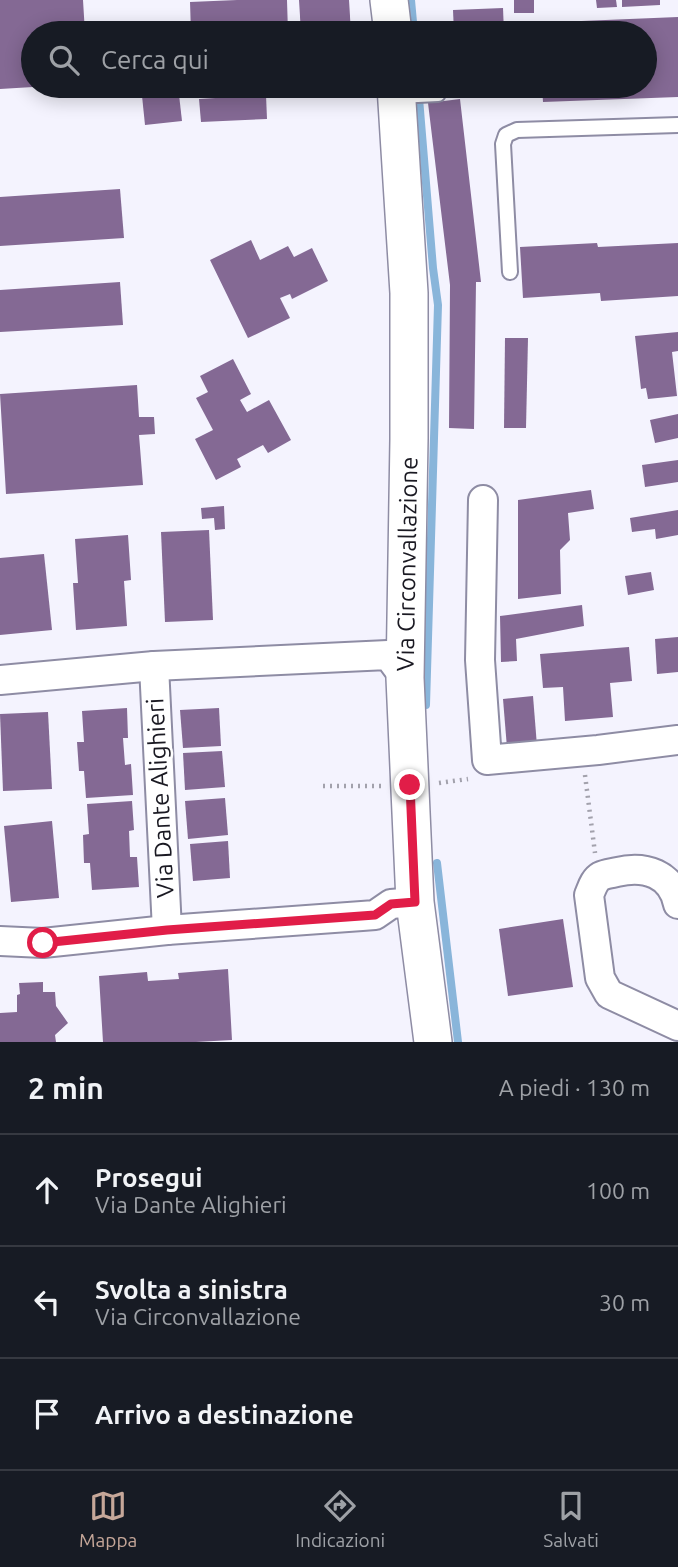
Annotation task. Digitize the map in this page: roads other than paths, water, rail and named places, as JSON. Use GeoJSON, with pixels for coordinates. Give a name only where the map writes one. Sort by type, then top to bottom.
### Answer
{"type":"FeatureCollection","features":[{"type":"Feature","properties":{"kind":"street"},"geometry":{"type":"LineString","coordinates":[[389,0],[392,21]]}},
{"type":"Feature","properties":{"kind":"street","name":"Via Circonvallazione"},"geometry":{"type":"LineString","coordinates":[[397,98],[409,293],[405,678],[415,902],[432,1042]]}},
{"type":"Feature","properties":{"kind":"street"},"geometry":{"type":"LineString","coordinates":[[483,500],[480,660],[487,760],[678,740]]}},
{"type":"Feature","properties":{"kind":"street","name":"Via Dante Alighieri"},"geometry":{"type":"LineString","coordinates":[[0,680],[154,666],[388,655],[405,678]]}},
{"type":"Feature","properties":{"kind":"street","name":"Via Dante Alighieri"},"geometry":{"type":"LineString","coordinates":[[154,666],[167,930]]}},
{"type":"Feature","properties":{"kind":"street"},"geometry":{"type":"LineString","coordinates":[[677,1023],[609,994],[600,978],[589,895],[594,882],[601,876],[643,870],[657,874],[668,882],[676,893],[678,904]]}},
{"type":"Feature","properties":{"kind":"street","name":"Via Dante Alighieri"},"geometry":{"type":"LineString","coordinates":[[0,942],[43,943],[167,930],[375,915],[391,904],[415,902]]}},
{"type":"Feature","properties":{"kind":"lane"},"geometry":{"type":"LineString","coordinates":[[510,272],[503,144],[506,135],[517,130],[678,125]]}},
{"type":"Feature","properties":{"kind":"waterway"},"geometry":{"type":"LineString","coordinates":[[411,0],[413,21]]}},
{"type":"Feature","properties":{"kind":"waterway"},"geometry":{"type":"LineString","coordinates":[[419,98],[438,305],[426,705]]}},
{"type":"Feature","properties":{"kind":"waterway"},"geometry":{"type":"LineString","coordinates":[[437,863],[458,1042]]}}]}
